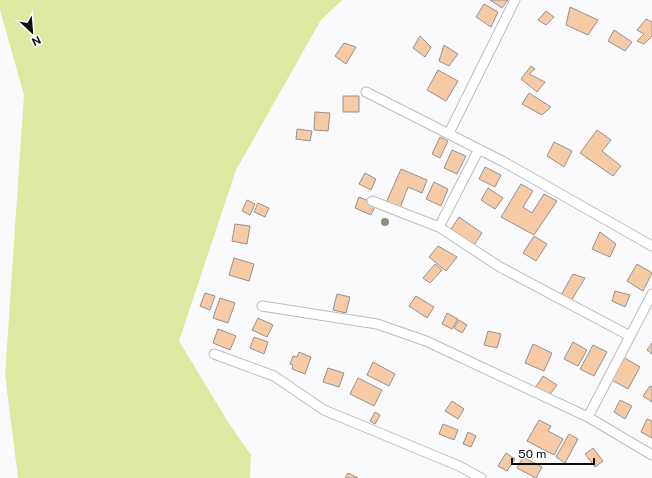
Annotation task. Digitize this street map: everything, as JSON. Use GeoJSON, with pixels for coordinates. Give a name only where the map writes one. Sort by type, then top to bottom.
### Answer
{"type":"FeatureCollection","features":[{"type":"Feature","properties":{"kind":"street"},"geometry":{"type":"LineString","coordinates":[[449,133],[515,0]]}},
{"type":"Feature","properties":{"kind":"street"},"geometry":{"type":"LineString","coordinates":[[366,92],[479,149],[652,246]]}},
{"type":"Feature","properties":{"kind":"street"},"geometry":{"type":"LineString","coordinates":[[439,227],[479,149]]}},
{"type":"Feature","properties":{"kind":"street"},"geometry":{"type":"LineString","coordinates":[[372,201],[439,227],[500,267],[630,336]]}},
{"type":"Feature","properties":{"kind":"street"},"geometry":{"type":"LineString","coordinates":[[588,417],[652,294]]}},
{"type":"Feature","properties":{"kind":"street"},"geometry":{"type":"LineString","coordinates":[[262,306],[377,324],[426,341],[588,417],[652,455]]}},
{"type":"Feature","properties":{"kind":"street"},"geometry":{"type":"LineString","coordinates":[[214,354],[274,376],[324,410],[459,466],[481,478]]}},
{"type":"Feature","properties":{"kind":"green space"},"geometry":{"type":"Polygon","coordinates":[[[0,0],[342,0],[321,20],[236,170],[179,341],[228,422],[251,455],[250,478],[18,478],[5,375],[24,95],[0,10],[0,0]]]}},
{"type":"Feature","properties":{"kind":"building"},"geometry":{"type":"Polygon","coordinates":[[[490,0],[508,0],[502,8],[490,0]]]}},
{"type":"Feature","properties":{"kind":"building"},"geometry":{"type":"Polygon","coordinates":[[[484,4],[498,12],[491,27],[476,17],[484,4]]]}},
{"type":"Feature","properties":{"kind":"building"},"geometry":{"type":"Polygon","coordinates":[[[570,7],[598,20],[588,35],[566,25],[570,7]]]}},
{"type":"Feature","properties":{"kind":"building"},"geometry":{"type":"Polygon","coordinates":[[[546,11],[554,17],[546,25],[538,20],[546,11]]]}},
{"type":"Feature","properties":{"kind":"building"},"geometry":{"type":"Polygon","coordinates":[[[646,19],[652,22],[652,36],[644,44],[637,41],[644,34],[637,30],[646,19]]]}},
{"type":"Feature","properties":{"kind":"building"},"geometry":{"type":"Polygon","coordinates":[[[614,30],[632,42],[625,51],[608,41],[614,30]]]}},
{"type":"Feature","properties":{"kind":"building"},"geometry":{"type":"Polygon","coordinates":[[[420,36],[431,47],[425,57],[413,48],[420,36]]]}},
{"type":"Feature","properties":{"kind":"building"},"geometry":{"type":"Polygon","coordinates":[[[344,43],[356,47],[346,64],[335,56],[344,43]]]}},
{"type":"Feature","properties":{"kind":"building"},"geometry":{"type":"Polygon","coordinates":[[[444,45],[458,54],[449,66],[439,61],[444,45]]]}},
{"type":"Feature","properties":{"kind":"building"},"geometry":{"type":"Polygon","coordinates":[[[531,66],[535,69],[529,74],[545,82],[537,92],[521,79],[531,66]]]}},
{"type":"Feature","properties":{"kind":"building"},"geometry":{"type":"Polygon","coordinates":[[[438,70],[458,81],[446,101],[427,90],[438,70]]]}},
{"type":"Feature","properties":{"kind":"building"},"geometry":{"type":"Polygon","coordinates":[[[529,93],[551,107],[542,115],[522,104],[529,93]]]}},
{"type":"Feature","properties":{"kind":"building"},"geometry":{"type":"Polygon","coordinates":[[[343,96],[359,96],[359,112],[343,112],[343,96]]]}},
{"type":"Feature","properties":{"kind":"building"},"geometry":{"type":"Polygon","coordinates":[[[315,112],[330,113],[328,131],[314,130],[315,112]]]}},
{"type":"Feature","properties":{"kind":"building"},"geometry":{"type":"Polygon","coordinates":[[[297,129],[312,131],[310,141],[296,139],[297,129]]]}},
{"type":"Feature","properties":{"kind":"building"},"geometry":{"type":"Polygon","coordinates":[[[597,130],[611,140],[602,151],[621,166],[613,176],[580,153],[597,130]]]}},
{"type":"Feature","properties":{"kind":"building"},"geometry":{"type":"Polygon","coordinates":[[[440,137],[448,141],[440,158],[432,154],[440,137]]]}},
{"type":"Feature","properties":{"kind":"building"},"geometry":{"type":"Polygon","coordinates":[[[554,142],[572,151],[564,167],[547,156],[554,142]]]}},
{"type":"Feature","properties":{"kind":"building"},"geometry":{"type":"Polygon","coordinates":[[[452,150],[466,156],[457,174],[444,168],[452,150]]]}},
{"type":"Feature","properties":{"kind":"building"},"geometry":{"type":"Polygon","coordinates":[[[485,167],[501,175],[495,187],[479,179],[485,167]]]}},
{"type":"Feature","properties":{"kind":"building"},"geometry":{"type":"Polygon","coordinates":[[[401,169],[427,180],[422,193],[408,187],[400,208],[386,203],[401,169]]]}},
{"type":"Feature","properties":{"kind":"building"},"geometry":{"type":"Polygon","coordinates":[[[365,173],[376,179],[371,190],[359,184],[365,173]]]}},
{"type":"Feature","properties":{"kind":"building"},"geometry":{"type":"Polygon","coordinates":[[[434,182],[448,189],[441,206],[426,199],[434,182]]]}},
{"type":"Feature","properties":{"kind":"building"},"geometry":{"type":"Polygon","coordinates":[[[521,184],[533,191],[523,207],[532,213],[544,194],[557,201],[534,235],[501,217],[521,184]]]}},
{"type":"Feature","properties":{"kind":"building"},"geometry":{"type":"Polygon","coordinates":[[[488,188],[503,198],[495,209],[481,200],[488,188]]]}},
{"type":"Feature","properties":{"kind":"building"},"geometry":{"type":"Polygon","coordinates":[[[359,197],[376,204],[371,215],[355,208],[359,197]]]}},
{"type":"Feature","properties":{"kind":"building"},"geometry":{"type":"Polygon","coordinates":[[[247,200],[255,204],[250,215],[242,211],[247,200]]]}},
{"type":"Feature","properties":{"kind":"building"},"geometry":{"type":"Polygon","coordinates":[[[258,203],[269,208],[265,217],[254,212],[258,203]]]}},
{"type":"Feature","properties":{"kind":"building"},"geometry":{"type":"Polygon","coordinates":[[[459,217],[482,233],[472,248],[449,232],[459,217]]]}},
{"type":"Feature","properties":{"kind":"building"},"geometry":{"type":"Polygon","coordinates":[[[235,224],[250,226],[247,244],[232,241],[235,224]]]}},
{"type":"Feature","properties":{"kind":"building"},"geometry":{"type":"Polygon","coordinates":[[[600,232],[616,244],[610,257],[592,249],[600,232]]]}},
{"type":"Feature","properties":{"kind":"building"},"geometry":{"type":"Polygon","coordinates":[[[534,236],[547,244],[536,261],[523,253],[534,236]]]}},
{"type":"Feature","properties":{"kind":"building"},"geometry":{"type":"Polygon","coordinates":[[[438,246],[457,257],[446,271],[429,257],[438,246]]]}},
{"type":"Feature","properties":{"kind":"building"},"geometry":{"type":"Polygon","coordinates":[[[234,258],[254,264],[249,281],[229,275],[234,258]]]}},
{"type":"Feature","properties":{"kind":"building"},"geometry":{"type":"Polygon","coordinates":[[[435,264],[442,270],[430,283],[423,278],[435,264]]]}},
{"type":"Feature","properties":{"kind":"building"},"geometry":{"type":"Polygon","coordinates":[[[637,264],[652,273],[643,291],[627,281],[637,264]]]}},
{"type":"Feature","properties":{"kind":"building"},"geometry":{"type":"Polygon","coordinates":[[[573,274],[585,278],[571,301],[561,295],[573,274]]]}},
{"type":"Feature","properties":{"kind":"building"},"geometry":{"type":"Polygon","coordinates":[[[615,291],[630,295],[625,307],[612,301],[615,291]]]}},
{"type":"Feature","properties":{"kind":"building"},"geometry":{"type":"Polygon","coordinates":[[[205,293],[215,296],[210,310],[200,306],[205,293]]]}},
{"type":"Feature","properties":{"kind":"building"},"geometry":{"type":"Polygon","coordinates":[[[337,294],[350,297],[346,313],[333,310],[337,294]]]}},
{"type":"Feature","properties":{"kind":"building"},"geometry":{"type":"Polygon","coordinates":[[[416,296],[434,307],[427,318],[409,306],[416,296]]]}},
{"type":"Feature","properties":{"kind":"building"},"geometry":{"type":"Polygon","coordinates":[[[220,298],[235,303],[228,323],[213,318],[220,298]]]}},
{"type":"Feature","properties":{"kind":"building"},"geometry":{"type":"Polygon","coordinates":[[[447,313],[458,319],[452,329],[442,324],[447,313]]]}},
{"type":"Feature","properties":{"kind":"building"},"geometry":{"type":"Polygon","coordinates":[[[258,318],[273,325],[267,337],[252,330],[258,318]]]}},
{"type":"Feature","properties":{"kind":"building"},"geometry":{"type":"Polygon","coordinates":[[[459,320],[467,325],[462,333],[454,328],[459,320]]]}},
{"type":"Feature","properties":{"kind":"building"},"geometry":{"type":"Polygon","coordinates":[[[218,329],[236,336],[230,350],[213,343],[218,329]]]}},
{"type":"Feature","properties":{"kind":"building"},"geometry":{"type":"Polygon","coordinates":[[[488,331],[501,334],[497,348],[484,345],[488,331]]]}},
{"type":"Feature","properties":{"kind":"building"},"geometry":{"type":"Polygon","coordinates":[[[254,337],[268,342],[264,354],[250,348],[254,337]]]}},
{"type":"Feature","properties":{"kind":"building"},"geometry":{"type":"Polygon","coordinates":[[[573,342],[587,350],[578,366],[564,359],[573,342]]]}},
{"type":"Feature","properties":{"kind":"building"},"geometry":{"type":"Polygon","coordinates":[[[652,343],[652,354],[647,350],[652,343]]]}},
{"type":"Feature","properties":{"kind":"building"},"geometry":{"type":"Polygon","coordinates":[[[533,344],[552,353],[544,371],[525,363],[533,344]]]}},
{"type":"Feature","properties":{"kind":"building"},"geometry":{"type":"Polygon","coordinates":[[[593,345],[607,352],[594,376],[580,369],[593,345]]]}},
{"type":"Feature","properties":{"kind":"building"},"geometry":{"type":"Polygon","coordinates":[[[299,352],[311,357],[305,374],[292,369],[293,365],[290,364],[293,356],[297,357],[299,352]]]}},
{"type":"Feature","properties":{"kind":"building"},"geometry":{"type":"Polygon","coordinates":[[[623,357],[640,367],[628,389],[610,379],[623,357]]]}},
{"type":"Feature","properties":{"kind":"building"},"geometry":{"type":"Polygon","coordinates":[[[373,362],[395,374],[389,386],[367,375],[373,362]]]}},
{"type":"Feature","properties":{"kind":"building"},"geometry":{"type":"Polygon","coordinates":[[[328,368],[344,373],[339,387],[323,382],[328,368]]]}},
{"type":"Feature","properties":{"kind":"building"},"geometry":{"type":"Polygon","coordinates":[[[543,376],[557,385],[548,397],[535,388],[543,376]]]}},
{"type":"Feature","properties":{"kind":"building"},"geometry":{"type":"Polygon","coordinates":[[[358,378],[382,390],[374,406],[350,394],[358,378]]]}},
{"type":"Feature","properties":{"kind":"building"},"geometry":{"type":"Polygon","coordinates":[[[650,386],[652,387],[652,402],[643,396],[650,386]]]}},
{"type":"Feature","properties":{"kind":"building"},"geometry":{"type":"Polygon","coordinates":[[[620,400],[632,406],[625,419],[614,412],[620,400]]]}},
{"type":"Feature","properties":{"kind":"building"},"geometry":{"type":"Polygon","coordinates":[[[452,401],[464,409],[458,419],[445,411],[452,401]]]}},
{"type":"Feature","properties":{"kind":"building"},"geometry":{"type":"Polygon","coordinates":[[[375,412],[380,415],[375,424],[370,421],[375,412]]]}},
{"type":"Feature","properties":{"kind":"building"},"geometry":{"type":"Polygon","coordinates":[[[647,419],[652,421],[652,438],[641,432],[647,419]]]}},
{"type":"Feature","properties":{"kind":"building"},"geometry":{"type":"Polygon","coordinates":[[[539,420],[551,426],[548,431],[563,439],[554,455],[527,441],[539,420]]]}},
{"type":"Feature","properties":{"kind":"building"},"geometry":{"type":"Polygon","coordinates":[[[443,424],[458,430],[454,440],[439,434],[443,424]]]}},
{"type":"Feature","properties":{"kind":"building"},"geometry":{"type":"Polygon","coordinates":[[[468,432],[476,436],[471,447],[463,444],[468,432]]]}},
{"type":"Feature","properties":{"kind":"building"},"geometry":{"type":"Polygon","coordinates":[[[569,434],[578,439],[565,463],[556,457],[569,434]]]}},
{"type":"Feature","properties":{"kind":"building"},"geometry":{"type":"Polygon","coordinates":[[[593,448],[603,461],[595,467],[585,454],[593,448]]]}},
{"type":"Feature","properties":{"kind":"building"},"geometry":{"type":"Polygon","coordinates":[[[506,453],[515,459],[507,471],[498,466],[506,453]]]}},
{"type":"Feature","properties":{"kind":"building"},"geometry":{"type":"Polygon","coordinates":[[[523,457],[542,467],[536,478],[517,468],[523,457]]]}},
{"type":"Feature","properties":{"kind":"building"},"geometry":{"type":"Polygon","coordinates":[[[348,473],[358,478],[345,478],[348,473]]]}}]}
